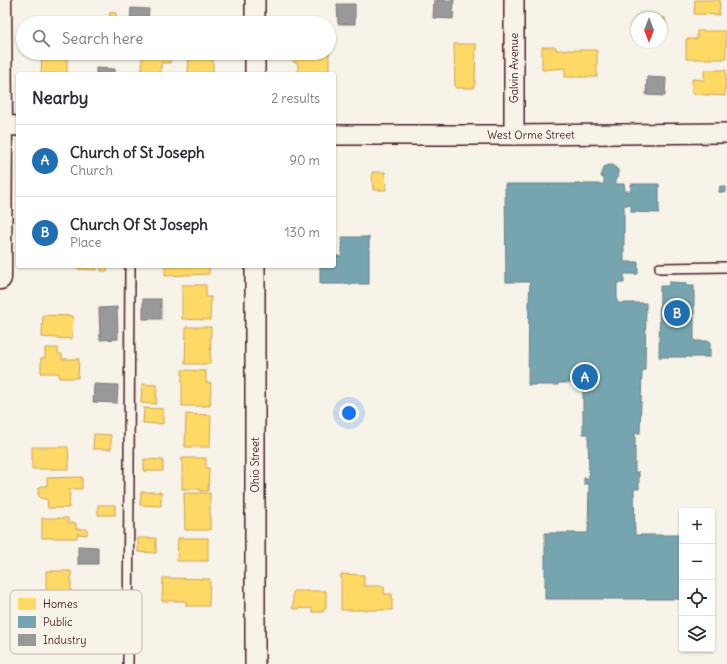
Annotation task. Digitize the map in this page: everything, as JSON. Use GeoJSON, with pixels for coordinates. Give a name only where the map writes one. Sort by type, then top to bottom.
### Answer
{"type":"FeatureCollection","features":[{"type":"Feature","properties":{"kind":"street"},"geometry":{"type":"LineString","coordinates":[[0,0],[9,126],[0,278]]}},
{"type":"Feature","properties":{"kind":"street"},"geometry":{"type":"LineString","coordinates":[[255,16],[256,0]]}},
{"type":"Feature","properties":{"kind":"street","name":"Galvin Avenue"},"geometry":{"type":"LineString","coordinates":[[514,0],[514,135]]}},
{"type":"Feature","properties":{"kind":"street"},"geometry":{"type":"LineString","coordinates":[[255,60],[255,72]]}},
{"type":"Feature","properties":{"kind":"street","name":"West Orme Street"},"geometry":{"type":"LineString","coordinates":[[336,135],[727,134]]}},
{"type":"Feature","properties":{"kind":"street","name":"Ohio Street"},"geometry":{"type":"LineString","coordinates":[[255,268],[255,664]]}},
{"type":"Feature","properties":{"kind":"lane"},"geometry":{"type":"LineString","coordinates":[[660,268],[727,267]]}},
{"type":"Feature","properties":{"kind":"lane"},"geometry":{"type":"LineString","coordinates":[[128,590],[130,268]]}},
{"type":"Feature","properties":{"kind":"lane"},"geometry":{"type":"LineString","coordinates":[[128,654],[128,664]]}},
{"type":"Feature","properties":{"kind":"building: Homes"},"geometry":{"type":"Polygon","coordinates":[[[695,0],[720,0],[719,15],[694,14],[695,0]]]}},
{"type":"Feature","properties":{"kind":"building: Homes"},"geometry":{"type":"Polygon","coordinates":[[[110,12],[116,13],[116,16],[110,16],[110,12]]]}},
{"type":"Feature","properties":{"kind":"building: Homes"},"geometry":{"type":"Polygon","coordinates":[[[697,31],[726,31],[726,59],[686,59],[686,39],[697,39],[697,31]]]}},
{"type":"Feature","properties":{"kind":"building: Homes"},"geometry":{"type":"Polygon","coordinates":[[[454,44],[476,44],[475,83],[473,88],[455,88],[454,44]]]}},
{"type":"Feature","properties":{"kind":"building: Homes"},"geometry":{"type":"Polygon","coordinates":[[[542,47],[556,47],[556,50],[597,50],[597,77],[565,77],[565,68],[542,70],[542,47]]]}},
{"type":"Feature","properties":{"kind":"building: Homes"},"geometry":{"type":"Polygon","coordinates":[[[42,60],[67,60],[67,72],[41,72],[42,60]]]}},
{"type":"Feature","properties":{"kind":"building: Homes"},"geometry":{"type":"Polygon","coordinates":[[[142,60],[170,60],[170,63],[161,63],[161,72],[142,72],[142,60]]]}},
{"type":"Feature","properties":{"kind":"building: Homes"},"geometry":{"type":"Polygon","coordinates":[[[189,60],[213,60],[213,72],[188,72],[189,60]]]}},
{"type":"Feature","properties":{"kind":"building: Homes"},"geometry":{"type":"Polygon","coordinates":[[[294,60],[329,60],[329,72],[298,72],[298,63],[294,63],[294,60]]]}},
{"type":"Feature","properties":{"kind":"building: Homes"},"geometry":{"type":"Polygon","coordinates":[[[704,70],[726,70],[725,96],[692,94],[692,79],[704,80],[704,70]]]}},
{"type":"Feature","properties":{"kind":"building: Homes"},"geometry":{"type":"Polygon","coordinates":[[[372,172],[385,172],[386,190],[373,190],[372,172]]]}},
{"type":"Feature","properties":{"kind":"building: Homes"},"geometry":{"type":"Polygon","coordinates":[[[97,268],[97,270],[78,269],[97,268]]]}},
{"type":"Feature","properties":{"kind":"building: Homes"},"geometry":{"type":"Polygon","coordinates":[[[101,268],[108,268],[107,271],[101,271],[101,268]]]}},
{"type":"Feature","properties":{"kind":"building: Homes"},"geometry":{"type":"Polygon","coordinates":[[[165,268],[209,268],[209,274],[165,276],[165,268]]]}},
{"type":"Feature","properties":{"kind":"building: Homes"},"geometry":{"type":"Polygon","coordinates":[[[182,285],[206,285],[206,297],[211,297],[210,320],[182,319],[182,285]]]}},
{"type":"Feature","properties":{"kind":"building: Homes"},"geometry":{"type":"Polygon","coordinates":[[[43,315],[73,316],[72,339],[42,337],[43,315]]]}},
{"type":"Feature","properties":{"kind":"building: Homes"},"geometry":{"type":"Polygon","coordinates":[[[186,327],[211,327],[210,364],[185,364],[186,327]]]}},
{"type":"Feature","properties":{"kind":"building: Homes"},"geometry":{"type":"Polygon","coordinates":[[[45,348],[58,348],[58,354],[62,354],[62,359],[79,359],[78,378],[59,378],[59,373],[41,373],[41,358],[45,358],[45,348]]]}},
{"type":"Feature","properties":{"kind":"building: Homes"},"geometry":{"type":"Polygon","coordinates":[[[182,370],[206,371],[206,383],[211,383],[210,406],[182,406],[182,370]]]}},
{"type":"Feature","properties":{"kind":"building: Homes"},"geometry":{"type":"Polygon","coordinates":[[[142,384],[157,385],[156,404],[141,403],[142,384]]]}},
{"type":"Feature","properties":{"kind":"building: Homes"},"geometry":{"type":"Polygon","coordinates":[[[144,408],[163,409],[163,424],[143,423],[144,408]]]}},
{"type":"Feature","properties":{"kind":"building: Homes"},"geometry":{"type":"Polygon","coordinates":[[[186,414],[211,415],[210,447],[185,447],[186,414]]]}},
{"type":"Feature","properties":{"kind":"building: Homes"},"geometry":{"type":"Polygon","coordinates":[[[94,434],[111,435],[111,449],[93,449],[94,434]]]}},
{"type":"Feature","properties":{"kind":"building: Homes"},"geometry":{"type":"Polygon","coordinates":[[[32,447],[68,447],[69,469],[32,469],[32,447]]]}},
{"type":"Feature","properties":{"kind":"building: Homes"},"geometry":{"type":"Polygon","coordinates":[[[182,458],[206,458],[206,468],[209,468],[208,491],[200,491],[200,489],[182,489],[182,458]]]}},
{"type":"Feature","properties":{"kind":"building: Homes"},"geometry":{"type":"Polygon","coordinates":[[[144,459],[163,460],[163,471],[144,471],[144,459]]]}},
{"type":"Feature","properties":{"kind":"building: Homes"},"geometry":{"type":"Polygon","coordinates":[[[82,477],[82,489],[70,489],[69,508],[48,508],[47,499],[40,498],[38,494],[39,488],[42,486],[47,486],[47,478],[82,477]]]}},
{"type":"Feature","properties":{"kind":"building: Homes"},"geometry":{"type":"Polygon","coordinates":[[[141,492],[161,492],[161,506],[140,505],[141,492]]]}},
{"type":"Feature","properties":{"kind":"building: Homes"},"geometry":{"type":"Polygon","coordinates":[[[184,493],[210,493],[210,530],[185,530],[184,493]]]}},
{"type":"Feature","properties":{"kind":"building: Homes"},"geometry":{"type":"Polygon","coordinates":[[[98,505],[115,505],[115,515],[98,515],[98,505]]]}},
{"type":"Feature","properties":{"kind":"building: Homes"},"geometry":{"type":"Polygon","coordinates":[[[42,518],[68,518],[68,523],[76,523],[76,529],[87,529],[87,535],[77,534],[77,538],[42,538],[42,518]]]}},
{"type":"Feature","properties":{"kind":"building: Homes"},"geometry":{"type":"Polygon","coordinates":[[[138,538],[156,538],[156,553],[138,552],[138,538]]]}},
{"type":"Feature","properties":{"kind":"building: Homes"},"geometry":{"type":"Polygon","coordinates":[[[178,538],[208,538],[208,561],[177,561],[178,538]]]}},
{"type":"Feature","properties":{"kind":"building: Homes"},"geometry":{"type":"Polygon","coordinates":[[[46,571],[71,571],[71,590],[46,590],[46,571]]]}},
{"type":"Feature","properties":{"kind":"building: Homes"},"geometry":{"type":"Polygon","coordinates":[[[341,574],[364,575],[364,586],[384,586],[384,594],[392,594],[392,610],[341,610],[341,574]]]}},
{"type":"Feature","properties":{"kind":"building: Homes"},"geometry":{"type":"Polygon","coordinates":[[[163,578],[210,579],[209,606],[186,606],[186,601],[162,601],[163,578]]]}},
{"type":"Feature","properties":{"kind":"building: Homes"},"geometry":{"type":"Polygon","coordinates":[[[293,591],[326,591],[326,609],[323,609],[323,612],[312,612],[312,608],[293,609],[293,591]]]}},
{"type":"Feature","properties":{"kind":"building: Public"},"geometry":{"type":"Polygon","coordinates":[[[613,165],[618,170],[616,184],[624,184],[625,191],[631,191],[631,184],[659,184],[659,213],[631,212],[631,205],[624,205],[624,262],[638,262],[638,274],[624,274],[624,283],[617,283],[617,303],[646,303],[645,370],[642,371],[640,433],[635,433],[635,472],[639,472],[639,489],[634,489],[635,535],[679,535],[679,599],[545,599],[545,533],[588,533],[589,484],[584,484],[584,478],[589,478],[588,434],[583,434],[583,383],[528,385],[530,282],[506,282],[505,184],[604,184],[604,178],[601,177],[604,167],[613,165]]]}},
{"type":"Feature","properties":{"kind":"building: Public"},"geometry":{"type":"Polygon","coordinates":[[[720,186],[726,187],[726,193],[719,192],[720,186]]]}},
{"type":"Feature","properties":{"kind":"building: Public"},"geometry":{"type":"Polygon","coordinates":[[[342,237],[369,237],[369,284],[320,284],[320,268],[336,268],[336,256],[342,256],[342,237]]]}},
{"type":"Feature","properties":{"kind":"building: Public"},"geometry":{"type":"Polygon","coordinates":[[[669,282],[686,283],[686,286],[694,286],[694,341],[710,341],[710,357],[659,357],[660,286],[669,286],[669,282]]]}},
{"type":"Feature","properties":{"kind":"building: Industry"},"geometry":{"type":"Polygon","coordinates":[[[434,0],[454,0],[453,19],[433,18],[434,0]]]}},
{"type":"Feature","properties":{"kind":"building: Industry"},"geometry":{"type":"Polygon","coordinates":[[[337,4],[355,4],[355,24],[338,24],[337,4]]]}},
{"type":"Feature","properties":{"kind":"building: Industry"},"geometry":{"type":"Polygon","coordinates":[[[131,8],[149,9],[148,16],[130,16],[131,8]]]}},
{"type":"Feature","properties":{"kind":"building: Industry"},"geometry":{"type":"Polygon","coordinates":[[[96,68],[115,69],[115,72],[96,72],[96,68]]]}},
{"type":"Feature","properties":{"kind":"building: Industry"},"geometry":{"type":"Polygon","coordinates":[[[647,77],[666,78],[665,96],[646,95],[647,77]]]}},
{"type":"Feature","properties":{"kind":"building: Industry"},"geometry":{"type":"Polygon","coordinates":[[[143,299],[161,299],[161,319],[143,319],[143,299]]]}},
{"type":"Feature","properties":{"kind":"building: Industry"},"geometry":{"type":"Polygon","coordinates":[[[117,307],[118,339],[100,340],[99,308],[117,307]]]}},
{"type":"Feature","properties":{"kind":"building: Industry"},"geometry":{"type":"Polygon","coordinates":[[[94,384],[118,385],[117,403],[93,402],[94,384]]]}},
{"type":"Feature","properties":{"kind":"building: Industry"},"geometry":{"type":"Polygon","coordinates":[[[78,546],[98,547],[98,564],[78,564],[78,546]]]}},
{"type":"Feature","properties":{"kind":"place","name":"Church Of St Joseph"},"geometry":{"type":"Point","coordinates":[677,313]}},
{"type":"Feature","properties":{"kind":"place","name":"Church of St Joseph"},"geometry":{"type":"Point","coordinates":[585,377]}}]}
